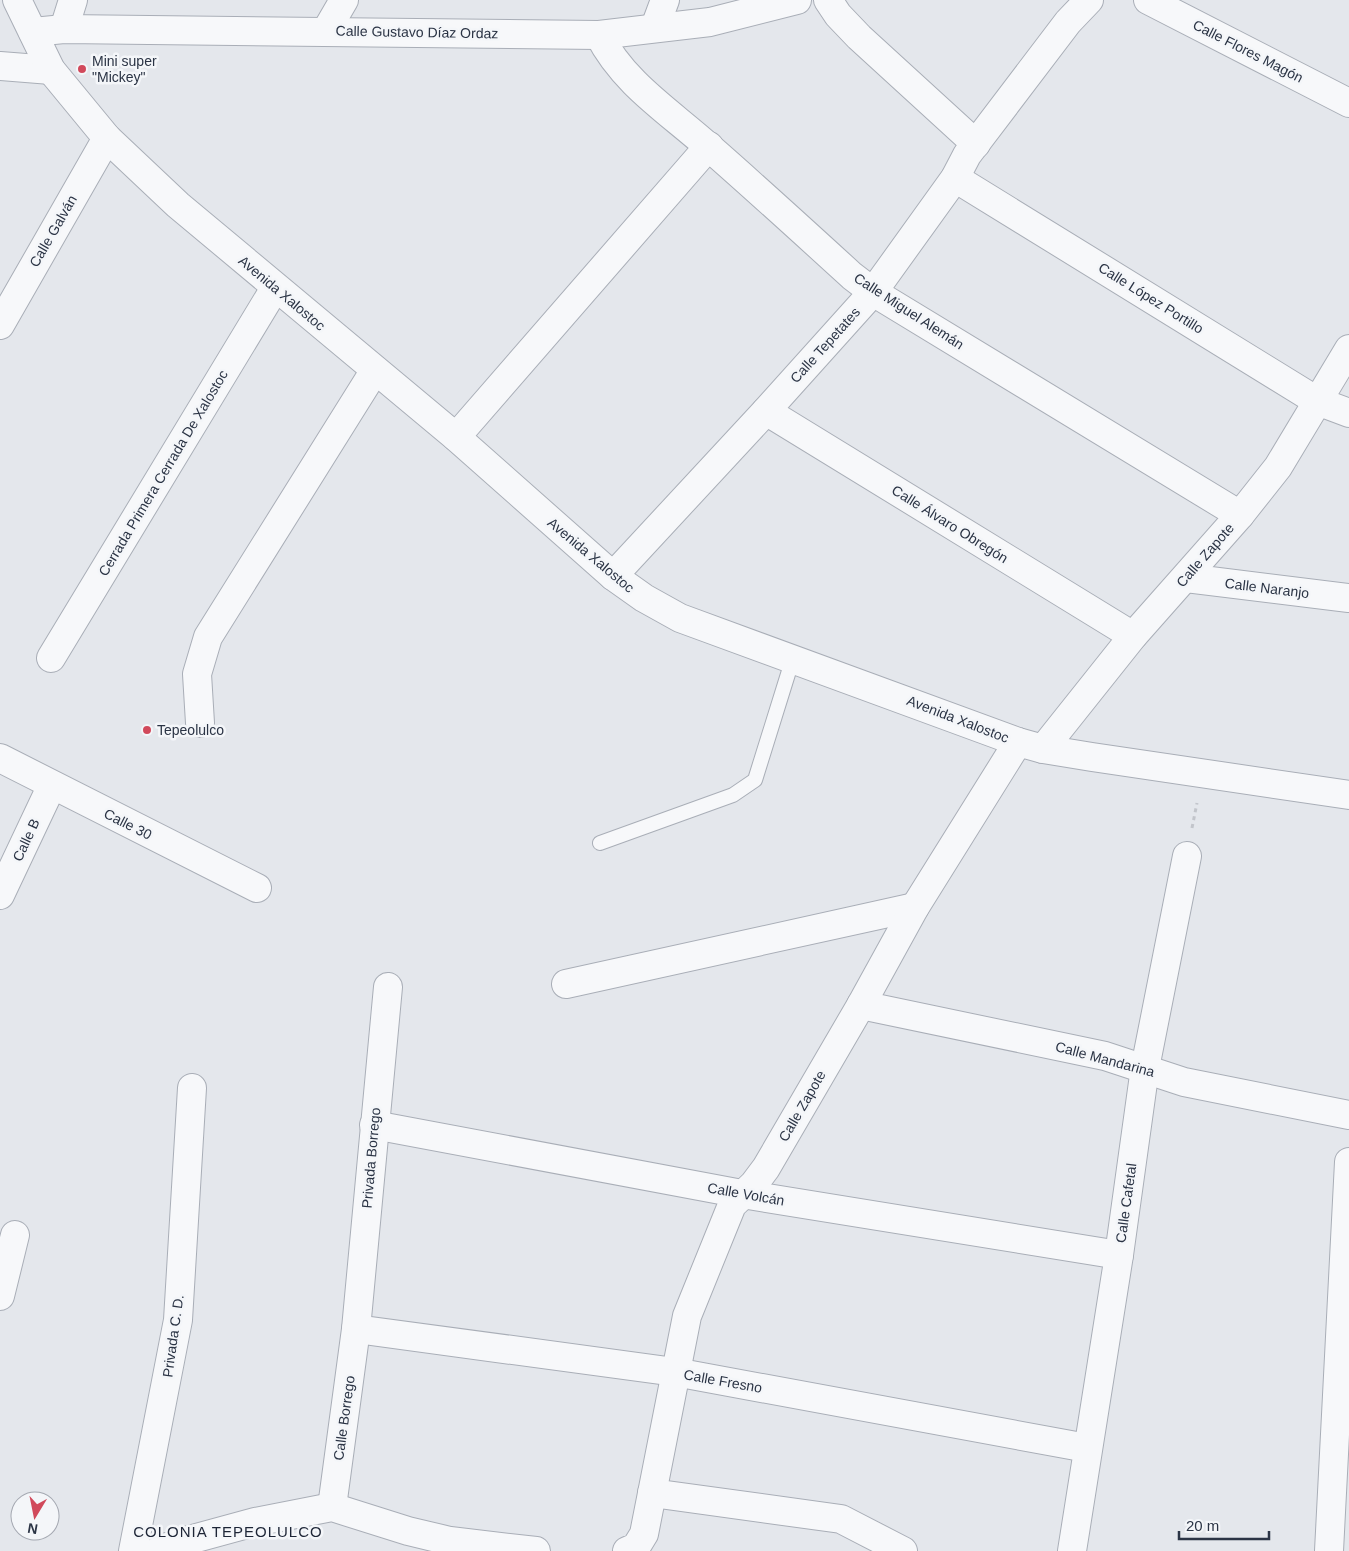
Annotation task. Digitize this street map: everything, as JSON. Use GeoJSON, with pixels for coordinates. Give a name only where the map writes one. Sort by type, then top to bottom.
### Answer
{"type":"FeatureCollection","features":[{"type":"Feature","properties":{"kind":"street","name":"Avenida Xalostoc"},"geometry":{"type":"LineString","coordinates":[[17,0],[51,70],[107,138],[178,205],[274,288],[456,437],[613,576],[644,598],[680,618],[720,634],[793,658],[1031,745],[1202,774],[1349,795]]}},
{"type":"Feature","properties":{"kind":"street"},"geometry":{"type":"LineString","coordinates":[[64,28],[73,0]]}},
{"type":"Feature","properties":{"kind":"street"},"geometry":{"type":"LineString","coordinates":[[326,31],[344,0]]}},
{"type":"Feature","properties":{"kind":"street"},"geometry":{"type":"LineString","coordinates":[[655,27],[665,0]]}},
{"type":"Feature","properties":{"kind":"street","name":"Calle Gustavo Díaz Ordaz"},"geometry":{"type":"LineString","coordinates":[[33,32],[64,28],[599,35],[710,22],[798,0]]}},
{"type":"Feature","properties":{"kind":"street"},"geometry":{"type":"LineString","coordinates":[[828,0],[838,15],[859,37],[976,144]]}},
{"type":"Feature","properties":{"kind":"street","name":"Calle Tepetates"},"geometry":{"type":"LineString","coordinates":[[613,576],[874,292],[955,178],[976,144],[1068,22],[1089,0]]}},
{"type":"Feature","properties":{"kind":"street","name":"Calle Flores Magón"},"geometry":{"type":"LineString","coordinates":[[1148,0],[1349,103]]}},
{"type":"Feature","properties":{"kind":"street","name":"Calle Miguel Alemán"},"geometry":{"type":"LineString","coordinates":[[599,35],[610,57],[628,78],[709,146],[852,276],[874,292],[1240,515]]}},
{"type":"Feature","properties":{"kind":"street"},"geometry":{"type":"LineString","coordinates":[[0,66],[51,70]]}},
{"type":"Feature","properties":{"kind":"street","name":"Calle Galván"},"geometry":{"type":"LineString","coordinates":[[0,325],[107,138]]}},
{"type":"Feature","properties":{"kind":"street"},"geometry":{"type":"LineString","coordinates":[[456,437],[709,146]]}},
{"type":"Feature","properties":{"kind":"street","name":"Calle López Portillo"},"geometry":{"type":"LineString","coordinates":[[955,178],[1317,401],[1349,413]]}},
{"type":"Feature","properties":{"kind":"street","name":"Cerrada Primera Cerrada De Xalostoc"},"geometry":{"type":"LineString","coordinates":[[51,658],[274,288]]}},
{"type":"Feature","properties":{"kind":"street","name":"Calle Zapote"},"geometry":{"type":"LineString","coordinates":[[627,1551],[636,1547],[644,1534],[687,1316],[732,1205],[754,1184],[766,1168],[861,1005],[915,907],[1031,745],[1186,578],[1240,515],[1278,467],[1349,350]]}},
{"type":"Feature","properties":{"kind":"street"},"geometry":{"type":"LineString","coordinates":[[200,723],[197,674],[208,637],[374,370]]}},
{"type":"Feature","properties":{"kind":"street","name":"Calle Álvaro Obregón"},"geometry":{"type":"LineString","coordinates":[[766,411],[1133,636]]}},
{"type":"Feature","properties":{"kind":"street","name":"Calle Naranjo"},"geometry":{"type":"LineString","coordinates":[[1186,578],[1349,598]]}},
{"type":"Feature","properties":{"kind":"street","name":"Calle 30"},"geometry":{"type":"LineString","coordinates":[[0,758],[257,888]]}},
{"type":"Feature","properties":{"kind":"street","name":"Calle B"},"geometry":{"type":"LineString","coordinates":[[0,895],[52,785]]}},
{"type":"Feature","properties":{"kind":"street","name":"Calle Cafetal"},"geometry":{"type":"LineString","coordinates":[[1072,1551],[1119,1255],[1145,1068],[1186,856]]}},
{"type":"Feature","properties":{"kind":"street"},"geometry":{"type":"LineString","coordinates":[[566,984],[915,907]]}},
{"type":"Feature","properties":{"kind":"street","name":"Privada Borrego"},"geometry":{"type":"LineString","coordinates":[[356,1329],[388,987]]}},
{"type":"Feature","properties":{"kind":"street","name":"Calle Mandarina"},"geometry":{"type":"LineString","coordinates":[[861,1005],[1105,1056],[1184,1082],[1349,1115]]}},
{"type":"Feature","properties":{"kind":"street","name":"Privada C. D."},"geometry":{"type":"LineString","coordinates":[[133,1551],[178,1320],[192,1088]]}},
{"type":"Feature","properties":{"kind":"street","name":"Calle Volcán"},"geometry":{"type":"LineString","coordinates":[[374,1125],[742,1194],[1119,1255]]}},
{"type":"Feature","properties":{"kind":"street"},"geometry":{"type":"LineString","coordinates":[[1330,1551],[1349,1162]]}},
{"type":"Feature","properties":{"kind":"street"},"geometry":{"type":"LineString","coordinates":[[0,1296],[15,1235]]}},
{"type":"Feature","properties":{"kind":"street","name":"Calle Fresno"},"geometry":{"type":"LineString","coordinates":[[356,1329],[675,1372],[1088,1448]]}},
{"type":"Feature","properties":{"kind":"street","name":"Calle Borrego"},"geometry":{"type":"LineString","coordinates":[[332,1507],[356,1329]]}},
{"type":"Feature","properties":{"kind":"street"},"geometry":{"type":"LineString","coordinates":[[652,1493],[841,1519],[903,1551]]}},
{"type":"Feature","properties":{"kind":"street"},"geometry":{"type":"LineString","coordinates":[[158,1551],[178,1543],[255,1522],[332,1507],[408,1531],[450,1541],[536,1551]]}},
{"type":"Feature","properties":{"kind":"lane"},"geometry":{"type":"LineString","coordinates":[[600,843],[733,795],[755,780],[793,658]]}},
{"type":"Feature","properties":{"kind":"path"},"geometry":{"type":"LineString","coordinates":[[1186,856],[1202,774]]}},
{"type":"Feature","properties":{"kind":"place","name":"Mini super \"Mickey\""},"geometry":{"type":"Point","coordinates":[82,69]}},
{"type":"Feature","properties":{"kind":"place","name":"Tepeolulco"},"geometry":{"type":"Point","coordinates":[147,730]}},
{"type":"Feature","properties":{"kind":"district","name":"COLONIA TEPEOLULCO"},"geometry":{"type":"Point","coordinates":[228,1532]}}]}
